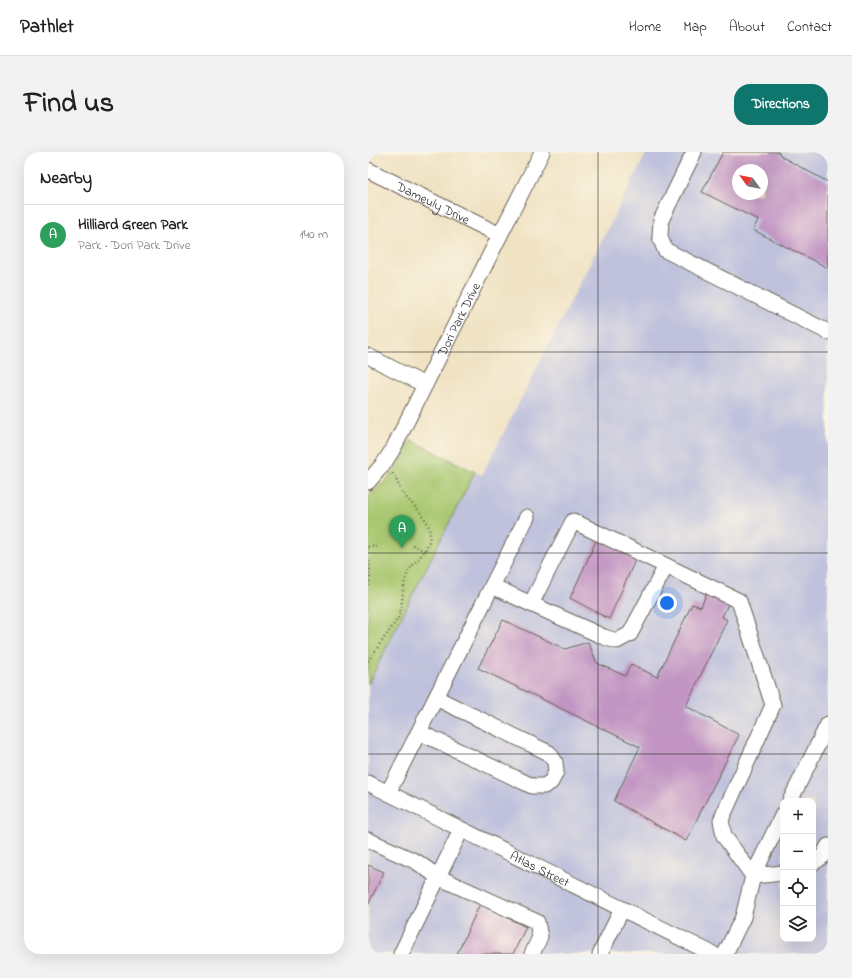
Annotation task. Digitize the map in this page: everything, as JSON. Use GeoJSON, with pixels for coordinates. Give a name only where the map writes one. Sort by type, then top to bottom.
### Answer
{"type":"FeatureCollection","features":[{"type":"Feature","properties":{"kind":"street","name":"Dori Park Drive"},"geometry":{"type":"LineString","coordinates":[[368,482],[384,464],[393,449],[542,152]]}},
{"type":"Feature","properties":{"kind":"street"},"geometry":{"type":"LineString","coordinates":[[694,152],[661,220],[660,237],[665,250],[828,332]]}},
{"type":"Feature","properties":{"kind":"street","name":"Dameuly Drive"},"geometry":{"type":"LineString","coordinates":[[368,170],[500,235]]}},
{"type":"Feature","properties":{"kind":"street"},"geometry":{"type":"LineString","coordinates":[[368,356],[425,385]]}},
{"type":"Feature","properties":{"kind":"street"},"geometry":{"type":"LineString","coordinates":[[388,793],[526,517]]}},
{"type":"Feature","properties":{"kind":"street"},"geometry":{"type":"LineString","coordinates":[[531,604],[573,521],[739,601],[773,705],[721,820],[724,836],[752,876]]}},
{"type":"Feature","properties":{"kind":"street"},"geometry":{"type":"LineString","coordinates":[[492,586],[604,637],[617,641],[630,634],[666,566]]}},
{"type":"Feature","properties":{"kind":"street"},"geometry":{"type":"LineString","coordinates":[[418,732],[532,786],[544,786],[551,782],[556,772],[555,762],[548,753],[436,698]]}},
{"type":"Feature","properties":{"kind":"street"},"geometry":{"type":"LineString","coordinates":[[791,798],[828,724]]}},
{"type":"Feature","properties":{"kind":"street","name":"Atlas Street"},"geometry":{"type":"LineString","coordinates":[[368,783],[713,954]]}},
{"type":"Feature","properties":{"kind":"street"},"geometry":{"type":"LineString","coordinates":[[725,954],[743,917],[752,876],[780,820]]}},
{"type":"Feature","properties":{"kind":"street"},"geometry":{"type":"LineString","coordinates":[[401,954],[461,830]]}},
{"type":"Feature","properties":{"kind":"street"},"geometry":{"type":"LineString","coordinates":[[368,840],[417,862],[438,877],[537,922],[540,937],[532,954]]}},
{"type":"Feature","properties":{"kind":"street"},"geometry":{"type":"LineString","coordinates":[[816,861],[823,856],[828,846]]}},
{"type":"Feature","properties":{"kind":"street"},"geometry":{"type":"LineString","coordinates":[[752,876],[780,873]]}},
{"type":"Feature","properties":{"kind":"street"},"geometry":{"type":"LineString","coordinates":[[600,954],[622,909]]}},
{"type":"Feature","properties":{"kind":"path"},"geometry":{"type":"LineString","coordinates":[[368,661],[399,617],[406,578],[408,573],[425,551],[430,537],[428,523],[400,490],[396,478],[392,473]]}},
{"type":"Feature","properties":{"kind":"path"},"geometry":{"type":"LineString","coordinates":[[413,545],[425,551]]}},
{"type":"Feature","properties":{"kind":"path"},"geometry":{"type":"LineString","coordinates":[[368,547],[379,546]]}},
{"type":"Feature","properties":{"kind":"path"},"geometry":{"type":"LineString","coordinates":[[368,557],[370,572],[368,587]]}},
{"type":"Feature","properties":{"kind":"shaded area"},"geometry":{"type":"Polygon","coordinates":[[[647,152],[828,152],[828,954],[368,954],[368,684],[475,472],[482,475],[647,152]]]}},
{"type":"Feature","properties":{"kind":"green space"},"geometry":{"type":"Polygon","coordinates":[[[411,440],[475,472],[368,684],[368,496],[388,478],[403,456],[411,440]]]}},
{"type":"Feature","properties":{"kind":"building"},"geometry":{"type":"Polygon","coordinates":[[[723,152],[778,152],[782,157],[828,182],[828,268],[753,230],[758,220],[702,192],[723,152]]]}},
{"type":"Feature","properties":{"kind":"building"},"geometry":{"type":"Polygon","coordinates":[[[597,539],[636,558],[609,619],[570,598],[597,539]]]}},
{"type":"Feature","properties":{"kind":"building"},"geometry":{"type":"Polygon","coordinates":[[[707,592],[729,602],[722,617],[727,620],[686,706],[739,735],[686,841],[614,801],[640,747],[478,668],[503,620],[565,649],[588,642],[597,663],[625,676],[631,664],[657,677],[692,604],[701,607],[707,592]]]}},
{"type":"Feature","properties":{"kind":"building"},"geometry":{"type":"Polygon","coordinates":[[[368,865],[384,872],[368,905],[368,865]]]}},
{"type":"Feature","properties":{"kind":"building"},"geometry":{"type":"Polygon","coordinates":[[[480,904],[526,927],[513,954],[457,954],[480,904]]]}},
{"type":"Feature","properties":{"kind":"place","name":"Hilliard Green Park"},"geometry":{"type":"Point","coordinates":[402,548]}}]}
